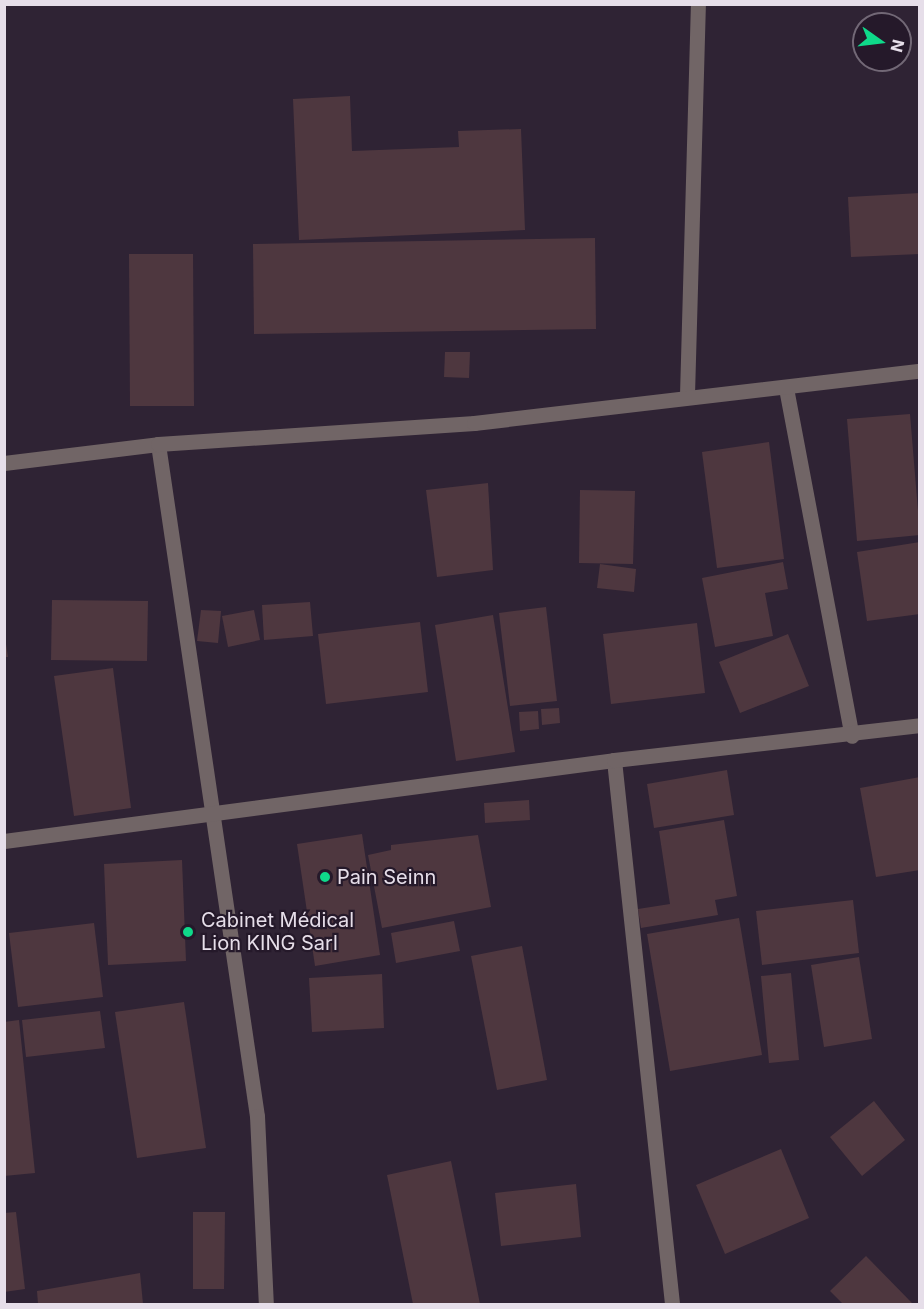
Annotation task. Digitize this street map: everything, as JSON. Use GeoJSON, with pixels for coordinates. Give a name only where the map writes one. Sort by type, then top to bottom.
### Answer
{"type":"FeatureCollection","features":[{"type":"Feature","properties":{"kind":"street"},"geometry":{"type":"LineString","coordinates":[[687,395],[698,4]]}},
{"type":"Feature","properties":{"kind":"street"},"geometry":{"type":"LineString","coordinates":[[4,463],[158,444],[474,423],[687,395],[786,388],[920,371]]}},
{"type":"Feature","properties":{"kind":"street"},"geometry":{"type":"LineString","coordinates":[[786,388],[852,736]]}},
{"type":"Feature","properties":{"kind":"street"},"geometry":{"type":"LineString","coordinates":[[158,444],[211,814],[258,1116],[266,1305]]}},
{"type":"Feature","properties":{"kind":"street"},"geometry":{"type":"LineString","coordinates":[[4,842],[614,760],[852,736],[920,725]]}},
{"type":"Feature","properties":{"kind":"street"},"geometry":{"type":"LineString","coordinates":[[614,760],[672,1305]]}},
{"type":"Feature","properties":{"kind":"building"},"geometry":{"type":"Polygon","coordinates":[[[350,96],[352,151],[459,147],[458,131],[521,129],[525,230],[299,240],[293,99],[350,96]]]}},
{"type":"Feature","properties":{"kind":"building"},"geometry":{"type":"Polygon","coordinates":[[[920,193],[920,254],[851,257],[848,197],[920,193]]]}},
{"type":"Feature","properties":{"kind":"building"},"geometry":{"type":"Polygon","coordinates":[[[595,238],[596,329],[254,334],[253,244],[595,238]]]}},
{"type":"Feature","properties":{"kind":"building"},"geometry":{"type":"Polygon","coordinates":[[[129,254],[193,254],[194,406],[130,406],[129,254]]]}},
{"type":"Feature","properties":{"kind":"building"},"geometry":{"type":"Polygon","coordinates":[[[445,352],[470,352],[469,378],[444,377],[445,352]]]}},
{"type":"Feature","properties":{"kind":"building"},"geometry":{"type":"Polygon","coordinates":[[[910,414],[920,535],[857,541],[847,419],[910,414]]]}},
{"type":"Feature","properties":{"kind":"building"},"geometry":{"type":"Polygon","coordinates":[[[769,442],[784,559],[717,568],[702,452],[769,442]]]}},
{"type":"Feature","properties":{"kind":"building"},"geometry":{"type":"Polygon","coordinates":[[[488,483],[493,570],[437,577],[426,490],[488,483]]]}},
{"type":"Feature","properties":{"kind":"building"},"geometry":{"type":"Polygon","coordinates":[[[580,490],[635,491],[633,564],[579,563],[580,490]]]}},
{"type":"Feature","properties":{"kind":"building"},"geometry":{"type":"Polygon","coordinates":[[[920,542],[920,614],[867,621],[857,552],[920,542]]]}},
{"type":"Feature","properties":{"kind":"building"},"geometry":{"type":"Polygon","coordinates":[[[783,562],[788,589],[765,593],[773,636],[715,647],[702,578],[783,562]]]}},
{"type":"Feature","properties":{"kind":"building"},"geometry":{"type":"Polygon","coordinates":[[[600,564],[636,569],[634,592],[597,588],[600,564]]]}},
{"type":"Feature","properties":{"kind":"building"},"geometry":{"type":"Polygon","coordinates":[[[52,600],[148,601],[147,661],[51,660],[52,600]]]}},
{"type":"Feature","properties":{"kind":"building"},"geometry":{"type":"Polygon","coordinates":[[[310,602],[313,636],[264,640],[262,605],[310,602]]]}},
{"type":"Feature","properties":{"kind":"building"},"geometry":{"type":"Polygon","coordinates":[[[546,607],[557,701],[510,706],[499,613],[546,607]]]}},
{"type":"Feature","properties":{"kind":"building"},"geometry":{"type":"Polygon","coordinates":[[[201,610],[221,611],[218,643],[197,641],[201,610]]]}},
{"type":"Feature","properties":{"kind":"building"},"geometry":{"type":"Polygon","coordinates":[[[254,610],[260,640],[228,647],[222,616],[254,610]]]}},
{"type":"Feature","properties":{"kind":"building"},"geometry":{"type":"Polygon","coordinates":[[[493,615],[515,752],[456,761],[435,625],[493,615]]]}},
{"type":"Feature","properties":{"kind":"building"},"geometry":{"type":"Polygon","coordinates":[[[420,622],[428,692],[326,704],[318,634],[420,622]]]}},
{"type":"Feature","properties":{"kind":"building"},"geometry":{"type":"Polygon","coordinates":[[[697,623],[705,693],[611,704],[603,634],[697,623]]]}},
{"type":"Feature","properties":{"kind":"building"},"geometry":{"type":"Polygon","coordinates":[[[4,631],[8,657],[4,657],[4,631]]]}},
{"type":"Feature","properties":{"kind":"building"},"geometry":{"type":"Polygon","coordinates":[[[788,634],[809,686],[740,713],[719,662],[788,634]]]}},
{"type":"Feature","properties":{"kind":"building"},"geometry":{"type":"Polygon","coordinates":[[[113,668],[131,808],[74,816],[54,676],[113,668]]]}},
{"type":"Feature","properties":{"kind":"building"},"geometry":{"type":"Polygon","coordinates":[[[559,708],[560,723],[542,725],[541,709],[559,708]]]}},
{"type":"Feature","properties":{"kind":"building"},"geometry":{"type":"Polygon","coordinates":[[[538,711],[539,729],[520,731],[519,712],[538,711]]]}},
{"type":"Feature","properties":{"kind":"building"},"geometry":{"type":"Polygon","coordinates":[[[727,770],[734,815],[654,828],[647,784],[727,770]]]}},
{"type":"Feature","properties":{"kind":"building"},"geometry":{"type":"Polygon","coordinates":[[[920,777],[920,870],[876,877],[860,788],[920,777]]]}},
{"type":"Feature","properties":{"kind":"building"},"geometry":{"type":"Polygon","coordinates":[[[529,800],[530,820],[485,823],[484,803],[529,800]]]}},
{"type":"Feature","properties":{"kind":"building"},"geometry":{"type":"Polygon","coordinates":[[[724,820],[737,896],[715,900],[718,915],[641,928],[638,909],[670,904],[659,831],[724,820]]]}},
{"type":"Feature","properties":{"kind":"building"},"geometry":{"type":"Polygon","coordinates":[[[362,834],[380,955],[315,966],[297,844],[362,834]]]}},
{"type":"Feature","properties":{"kind":"building"},"geometry":{"type":"Polygon","coordinates":[[[478,835],[491,907],[382,928],[368,855],[391,850],[391,845],[478,835]]]}},
{"type":"Feature","properties":{"kind":"building"},"geometry":{"type":"Polygon","coordinates":[[[182,860],[186,961],[108,965],[104,864],[182,860]]]}},
{"type":"Feature","properties":{"kind":"building"},"geometry":{"type":"Polygon","coordinates":[[[853,900],[859,953],[762,965],[756,911],[853,900]]]}},
{"type":"Feature","properties":{"kind":"building"},"geometry":{"type":"Polygon","coordinates":[[[739,918],[762,1055],[670,1071],[647,934],[739,918]]]}},
{"type":"Feature","properties":{"kind":"building"},"geometry":{"type":"Polygon","coordinates":[[[454,921],[460,951],[396,963],[391,933],[454,921]]]}},
{"type":"Feature","properties":{"kind":"building"},"geometry":{"type":"Polygon","coordinates":[[[94,923],[103,997],[18,1007],[9,933],[94,923]]]}},
{"type":"Feature","properties":{"kind":"building"},"geometry":{"type":"Polygon","coordinates":[[[522,946],[547,1080],[497,1090],[471,956],[522,946]]]}},
{"type":"Feature","properties":{"kind":"building"},"geometry":{"type":"Polygon","coordinates":[[[859,957],[872,1039],[824,1047],[811,965],[859,957]]]}},
{"type":"Feature","properties":{"kind":"building"},"geometry":{"type":"Polygon","coordinates":[[[791,973],[799,1060],[769,1063],[761,976],[791,973]]]}},
{"type":"Feature","properties":{"kind":"building"},"geometry":{"type":"Polygon","coordinates":[[[382,974],[384,1028],[312,1032],[309,978],[382,974]]]}},
{"type":"Feature","properties":{"kind":"building"},"geometry":{"type":"Polygon","coordinates":[[[184,1002],[206,1148],[137,1158],[115,1012],[184,1002]]]}},
{"type":"Feature","properties":{"kind":"building"},"geometry":{"type":"Polygon","coordinates":[[[100,1011],[105,1048],[26,1057],[22,1020],[100,1011]]]}},
{"type":"Feature","properties":{"kind":"building"},"geometry":{"type":"Polygon","coordinates":[[[19,1020],[35,1173],[4,1176],[4,1022],[19,1020]]]}},
{"type":"Feature","properties":{"kind":"building"},"geometry":{"type":"Polygon","coordinates":[[[874,1101],[905,1140],[862,1176],[830,1137],[874,1101]]]}},
{"type":"Feature","properties":{"kind":"building"},"geometry":{"type":"Polygon","coordinates":[[[781,1149],[809,1218],[725,1254],[696,1185],[781,1149]]]}},
{"type":"Feature","properties":{"kind":"building"},"geometry":{"type":"Polygon","coordinates":[[[451,1161],[480,1304],[413,1304],[387,1175],[451,1161]]]}},
{"type":"Feature","properties":{"kind":"building"},"geometry":{"type":"Polygon","coordinates":[[[576,1184],[581,1237],[501,1246],[495,1193],[576,1184]]]}},
{"type":"Feature","properties":{"kind":"building"},"geometry":{"type":"Polygon","coordinates":[[[16,1212],[25,1289],[4,1292],[4,1213],[16,1212]]]}},
{"type":"Feature","properties":{"kind":"building"},"geometry":{"type":"Polygon","coordinates":[[[193,1212],[225,1212],[224,1289],[193,1289],[193,1212]]]}},
{"type":"Feature","properties":{"kind":"building"},"geometry":{"type":"Polygon","coordinates":[[[866,1256],[913,1304],[843,1304],[830,1291],[866,1256]]]}},
{"type":"Feature","properties":{"kind":"building"},"geometry":{"type":"Polygon","coordinates":[[[140,1273],[143,1304],[38,1304],[37,1291],[140,1273]]]}},
{"type":"Feature","properties":{"kind":"place","name":"Pain Seinn"},"geometry":{"type":"Point","coordinates":[325,877]}},
{"type":"Feature","properties":{"kind":"place","name":"Cabinet Médical Lion KING Sarl"},"geometry":{"type":"Point","coordinates":[188,932]}}]}
